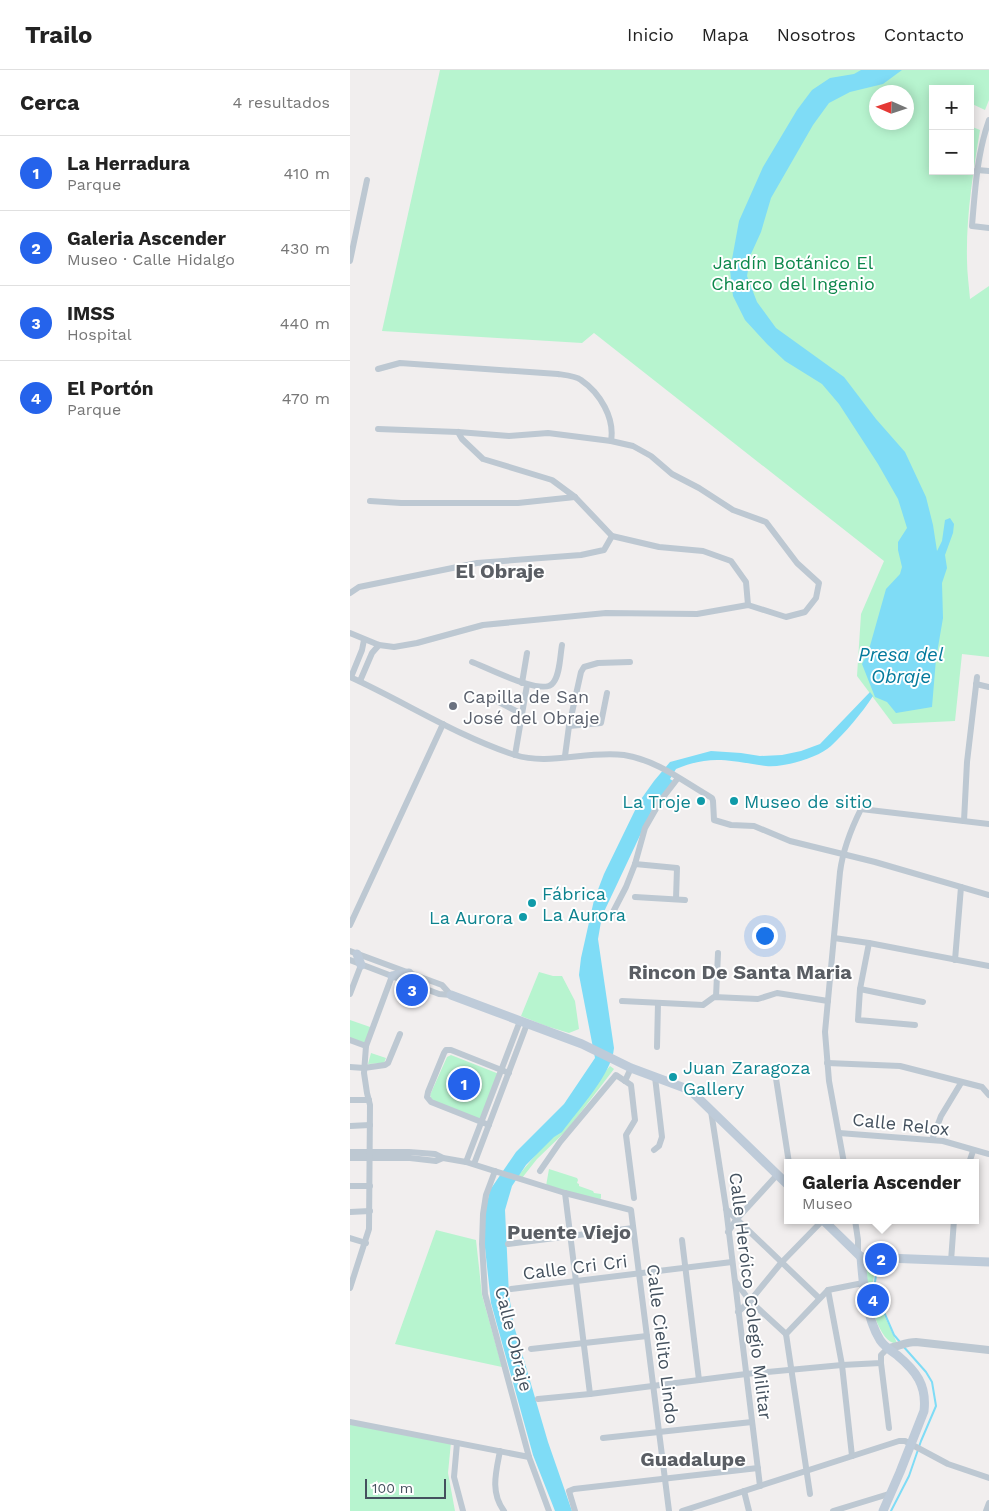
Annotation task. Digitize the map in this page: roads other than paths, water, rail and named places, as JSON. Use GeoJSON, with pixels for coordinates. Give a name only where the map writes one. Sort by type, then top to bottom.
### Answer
{"type":"FeatureCollection","features":[{"type":"Feature","properties":{"kind":"main road"},"geometry":{"type":"LineString","coordinates":[[352,955],[361,965]]}},
{"type":"Feature","properties":{"kind":"main road"},"geometry":{"type":"LineString","coordinates":[[392,976],[409,972]]}},
{"type":"Feature","properties":{"kind":"main road"},"geometry":{"type":"LineString","coordinates":[[451,995],[585,1045],[630,1068],[690,1090],[784,1181]]}},
{"type":"Feature","properties":{"kind":"main road"},"geometry":{"type":"LineString","coordinates":[[827,1224],[860,1256],[863,1283],[874,1328],[880,1340],[910,1367],[920,1378],[923,1387],[924,1410],[913,1446],[884,1511]]}},
{"type":"Feature","properties":{"kind":"main road"},"geometry":{"type":"LineString","coordinates":[[860,1256],[989,1262]]}},
{"type":"Feature","properties":{"kind":"street"},"geometry":{"type":"LineString","coordinates":[[989,120],[977,170],[972,226],[989,228]]}},
{"type":"Feature","properties":{"kind":"street"},"geometry":{"type":"LineString","coordinates":[[977,170],[989,172]]}},
{"type":"Feature","properties":{"kind":"street"},"geometry":{"type":"LineString","coordinates":[[350,261],[367,180]]}},
{"type":"Feature","properties":{"kind":"street"},"geometry":{"type":"LineString","coordinates":[[378,370],[400,363],[558,374],[580,379],[599,397],[609,415],[613,430],[611,441]]}},
{"type":"Feature","properties":{"kind":"street"},"geometry":{"type":"LineString","coordinates":[[350,633],[379,645],[394,647],[416,644],[483,626],[606,613],[696,614],[748,606],[786,616],[805,612],[816,598],[819,583],[796,563],[766,522],[734,510],[672,474],[651,456],[633,446],[611,441],[548,433],[509,436],[378,429]]}},
{"type":"Feature","properties":{"kind":"street"},"geometry":{"type":"LineString","coordinates":[[458,432],[462,439],[483,459],[552,480],[575,497],[612,536],[659,547],[703,551],[731,561],[746,582],[748,606]]}},
{"type":"Feature","properties":{"kind":"street"},"geometry":{"type":"LineString","coordinates":[[370,502],[518,503],[575,497]]}},
{"type":"Feature","properties":{"kind":"street"},"geometry":{"type":"LineString","coordinates":[[350,593],[359,587],[477,563],[581,555],[604,550],[612,536]]}},
{"type":"Feature","properties":{"kind":"street"},"geometry":{"type":"LineString","coordinates":[[364,640],[351,677],[443,724],[516,755],[534,759],[565,756],[624,755],[662,767],[712,798],[714,801],[714,820],[754,826],[790,840],[989,895]]}},
{"type":"Feature","properties":{"kind":"street"},"geometry":{"type":"LineString","coordinates":[[360,681],[372,653],[379,645]]}},
{"type":"Feature","properties":{"kind":"street"},"geometry":{"type":"LineString","coordinates":[[472,662],[525,684],[548,687],[552,685],[556,677],[562,645]]}},
{"type":"Feature","properties":{"kind":"street"},"geometry":{"type":"LineString","coordinates":[[516,755],[522,714],[527,653]]}},
{"type":"Feature","properties":{"kind":"street"},"geometry":{"type":"LineString","coordinates":[[565,756],[569,726],[581,672],[584,667],[598,663],[630,662]]}},
{"type":"Feature","properties":{"kind":"street"},"geometry":{"type":"LineString","coordinates":[[964,821],[966,762],[977,680],[989,687]]}},
{"type":"Feature","properties":{"kind":"street"},"geometry":{"type":"LineString","coordinates":[[569,726],[601,723],[607,693]]}},
{"type":"Feature","properties":{"kind":"street"},"geometry":{"type":"LineString","coordinates":[[493,699],[522,714]]}},
{"type":"Feature","properties":{"kind":"street"},"geometry":{"type":"LineString","coordinates":[[350,925],[443,724]]}},
{"type":"Feature","properties":{"kind":"street"},"geometry":{"type":"LineString","coordinates":[[612,914],[622,896],[635,864],[645,828],[677,777]]}},
{"type":"Feature","properties":{"kind":"street"},"geometry":{"type":"LineString","coordinates":[[843,1159],[827,1063],[825,1032],[842,855],[853,826],[861,809],[989,824]]}},
{"type":"Feature","properties":{"kind":"street"},"geometry":{"type":"LineString","coordinates":[[635,864],[677,868],[676,899]]}},
{"type":"Feature","properties":{"kind":"street"},"geometry":{"type":"LineString","coordinates":[[955,960],[961,887]]}},
{"type":"Feature","properties":{"kind":"street"},"geometry":{"type":"LineString","coordinates":[[634,897],[685,900]]}},
{"type":"Feature","properties":{"kind":"street"},"geometry":{"type":"LineString","coordinates":[[834,938],[989,966]]}},
{"type":"Feature","properties":{"kind":"street"},"geometry":{"type":"LineString","coordinates":[[869,943],[860,989],[858,1020],[915,1025]]}},
{"type":"Feature","properties":{"kind":"street"},"geometry":{"type":"LineString","coordinates":[[716,997],[718,952]]}},
{"type":"Feature","properties":{"kind":"street"},"geometry":{"type":"LineString","coordinates":[[352,955],[409,972],[442,985],[451,995]]}},
{"type":"Feature","properties":{"kind":"street"},"geometry":{"type":"LineString","coordinates":[[350,994],[361,965],[439,994],[451,995]]}},
{"type":"Feature","properties":{"kind":"street"},"geometry":{"type":"LineString","coordinates":[[350,1288],[352,1276],[370,1229],[370,1125],[369,1100],[364,1068],[366,1046],[392,976]]}},
{"type":"Feature","properties":{"kind":"street"},"geometry":{"type":"LineString","coordinates":[[860,989],[923,1002]]}},
{"type":"Feature","properties":{"kind":"street"},"geometry":{"type":"LineString","coordinates":[[622,1001],[703,1005],[716,997],[758,999],[782,993],[828,1001]]}},
{"type":"Feature","properties":{"kind":"street"},"geometry":{"type":"LineString","coordinates":[[657,1047],[658,1003]]}},
{"type":"Feature","properties":{"kind":"street"},"geometry":{"type":"LineString","coordinates":[[466,1162],[502,1070],[524,1023]]}},
{"type":"Feature","properties":{"kind":"street"},"geometry":{"type":"LineString","coordinates":[[474,1164],[509,1073],[524,1023]]}},
{"type":"Feature","properties":{"kind":"street"},"geometry":{"type":"LineString","coordinates":[[350,1067],[364,1068],[386,1065],[400,1034]]}},
{"type":"Feature","properties":{"kind":"street"},"geometry":{"type":"LineString","coordinates":[[350,1040],[366,1046]]}},
{"type":"Feature","properties":{"kind":"street"},"geometry":{"type":"LineString","coordinates":[[489,1125],[431,1102],[427,1097],[428,1092],[446,1050],[451,1050],[509,1073]]}},
{"type":"Feature","properties":{"kind":"street"},"geometry":{"type":"LineString","coordinates":[[827,1063],[900,1066],[982,1087],[989,1095]]}},
{"type":"Feature","properties":{"kind":"street"},"geometry":{"type":"LineString","coordinates":[[625,1081],[630,1068]]}},
{"type":"Feature","properties":{"kind":"street"},"geometry":{"type":"LineString","coordinates":[[775,1072],[788,1159]]}},
{"type":"Feature","properties":{"kind":"street"},"geometry":{"type":"LineString","coordinates":[[540,1171],[560,1142],[616,1075],[631,1085],[635,1120],[626,1135],[634,1198]]}},
{"type":"Feature","properties":{"kind":"street"},"geometry":{"type":"LineString","coordinates":[[654,1150],[660,1146],[662,1138],[655,1077]]}},
{"type":"Feature","properties":{"kind":"street"},"geometry":{"type":"LineString","coordinates":[[932,1140],[941,1116],[961,1083]]}},
{"type":"Feature","properties":{"kind":"street"},"geometry":{"type":"LineString","coordinates":[[350,1100],[369,1100]]}},
{"type":"Feature","properties":{"kind":"street","name":"Calle Heróico Colegio Militar"},"geometry":{"type":"LineString","coordinates":[[711,1110],[726,1208],[760,1486]]}},
{"type":"Feature","properties":{"kind":"street"},"geometry":{"type":"LineString","coordinates":[[350,1126],[370,1125]]}},
{"type":"Feature","properties":{"kind":"street","name":"Calle Relox"},"geometry":{"type":"LineString","coordinates":[[839,1134],[950,1142],[973,1151],[989,1154]]}},
{"type":"Feature","properties":{"kind":"street"},"geometry":{"type":"LineString","coordinates":[[970,1159],[973,1151]]}},
{"type":"Feature","properties":{"kind":"street"},"geometry":{"type":"LineString","coordinates":[[350,1152],[370,1155],[436,1154],[443,1158],[474,1164],[565,1193],[590,1394]]}},
{"type":"Feature","properties":{"kind":"street"},"geometry":{"type":"LineString","coordinates":[[350,1158],[370,1155]]}},
{"type":"Feature","properties":{"kind":"street","name":"Calle Obraje"},"geometry":{"type":"LineString","coordinates":[[498,1172],[486,1195],[482,1214],[485,1294],[529,1457],[549,1511]]}},
{"type":"Feature","properties":{"kind":"street"},"geometry":{"type":"LineString","coordinates":[[728,1232],[736,1220],[778,1175]]}},
{"type":"Feature","properties":{"kind":"street"},"geometry":{"type":"LineString","coordinates":[[350,1186],[370,1186]]}},
{"type":"Feature","properties":{"kind":"street","name":"Calle Cielito Lindo"},"geometry":{"type":"LineString","coordinates":[[565,1193],[631,1210],[669,1511]]}},
{"type":"Feature","properties":{"kind":"street"},"geometry":{"type":"LineString","coordinates":[[726,1208],[736,1220],[819,1298]]}},
{"type":"Feature","properties":{"kind":"street"},"geometry":{"type":"LineString","coordinates":[[350,1212],[370,1211]]}},
{"type":"Feature","properties":{"kind":"street"},"geometry":{"type":"LineString","coordinates":[[738,1312],[750,1301],[781,1263],[819,1224]]}},
{"type":"Feature","properties":{"kind":"street"},"geometry":{"type":"LineString","coordinates":[[856,1224],[860,1256]]}},
{"type":"Feature","properties":{"kind":"street"},"geometry":{"type":"LineString","coordinates":[[951,1261],[954,1224]]}},
{"type":"Feature","properties":{"kind":"street"},"geometry":{"type":"LineString","coordinates":[[508,1244],[634,1228]]}},
{"type":"Feature","properties":{"kind":"street"},"geometry":{"type":"LineString","coordinates":[[350,1238],[366,1243]]}},
{"type":"Feature","properties":{"kind":"street"},"geometry":{"type":"LineString","coordinates":[[682,1240],[699,1380]]}},
{"type":"Feature","properties":{"kind":"street","name":"Calle Cri Cri"},"geometry":{"type":"LineString","coordinates":[[511,1289],[640,1275],[732,1262]]}},
{"type":"Feature","properties":{"kind":"street"},"geometry":{"type":"LineString","coordinates":[[734,1281],[750,1301],[786,1334],[810,1494]]}},
{"type":"Feature","properties":{"kind":"street"},"geometry":{"type":"LineString","coordinates":[[786,1334],[828,1290],[863,1283]]}},
{"type":"Feature","properties":{"kind":"street"},"geometry":{"type":"LineString","coordinates":[[828,1290],[842,1364],[852,1456]]}},
{"type":"Feature","properties":{"kind":"street"},"geometry":{"type":"LineString","coordinates":[[531,1349],[647,1336]]}},
{"type":"Feature","properties":{"kind":"street"},"geometry":{"type":"LineString","coordinates":[[889,1428],[881,1363],[881,1355],[888,1348],[928,1343],[989,1350]]}},
{"type":"Feature","properties":{"kind":"street"},"geometry":{"type":"LineString","coordinates":[[538,1398],[590,1394],[842,1364],[881,1363]]}},
{"type":"Feature","properties":{"kind":"street"},"geometry":{"type":"LineString","coordinates":[[350,1422],[529,1457]]}},
{"type":"Feature","properties":{"kind":"street"},"geometry":{"type":"LineString","coordinates":[[603,1438],[752,1422]]}},
{"type":"Feature","properties":{"kind":"street"},"geometry":{"type":"LineString","coordinates":[[682,1511],[899,1440],[948,1464],[989,1478]]}},
{"type":"Feature","properties":{"kind":"street"},"geometry":{"type":"LineString","coordinates":[[457,1443],[454,1476],[463,1511]]}},
{"type":"Feature","properties":{"kind":"street"},"geometry":{"type":"LineString","coordinates":[[500,1451],[494,1483],[500,1506],[504,1511]]}},
{"type":"Feature","properties":{"kind":"street"},"geometry":{"type":"LineString","coordinates":[[575,1511],[569,1491],[574,1489],[758,1468]]}},
{"type":"Feature","properties":{"kind":"street"},"geometry":{"type":"LineString","coordinates":[[744,1491],[749,1511]]}},
{"type":"Feature","properties":{"kind":"street"},"geometry":{"type":"LineString","coordinates":[[833,1511],[892,1493]]}},
{"type":"Feature","properties":{"kind":"street"},"geometry":{"type":"LineString","coordinates":[[986,1511],[989,1502]]}},
{"type":"Feature","properties":{"kind":"water","name":"Presa del Obraje"},"geometry":{"type":"Polygon","coordinates":[[[861,70],[902,70],[883,84],[869,85],[869,87],[850,92],[829,103],[813,125],[771,198],[761,232],[751,254],[747,276],[757,302],[776,328],[844,377],[876,419],[905,452],[926,497],[937,551],[942,541],[945,520],[950,518],[954,524],[953,533],[945,555],[947,568],[942,583],[943,618],[936,659],[932,707],[896,713],[887,702],[875,697],[862,664],[868,653],[886,589],[900,574],[902,567],[898,542],[907,528],[898,499],[839,404],[822,384],[785,361],[745,320],[733,296],[730,270],[739,221],[763,167],[797,110],[812,90],[830,78],[854,74],[861,70]]]}},
{"type":"Feature","properties":{"kind":"water"},"geometry":{"type":"Polygon","coordinates":[[[870,692],[873,696],[842,735],[831,746],[809,758],[791,764],[773,766],[711,760],[689,764],[676,769],[670,779],[673,781],[652,810],[602,916],[598,939],[614,1048],[612,1058],[601,1080],[562,1132],[554,1137],[526,1165],[512,1186],[505,1210],[509,1295],[514,1326],[548,1442],[572,1511],[555,1511],[533,1455],[491,1303],[485,1248],[484,1216],[490,1190],[516,1152],[564,1104],[595,1058],[579,975],[594,900],[604,874],[639,802],[670,762],[711,751],[760,756],[782,755],[801,751],[820,744],[870,692]]]}},
{"type":"Feature","properties":{"kind":"waterway"},"geometry":{"type":"LineString","coordinates":[[878,1261],[874,1289],[894,1335],[900,1342]]}},
{"type":"Feature","properties":{"kind":"waterway"},"geometry":{"type":"LineString","coordinates":[[891,1511],[909,1476],[936,1406],[932,1382],[926,1372],[903,1346]]}},
{"type":"Feature","properties":{"kind":"place","name":"Capilla de San José del Obraje"},"geometry":{"type":"Point","coordinates":[453,706]}},
{"type":"Feature","properties":{"kind":"place","name":"La Troje"},"geometry":{"type":"Point","coordinates":[701,801]}},
{"type":"Feature","properties":{"kind":"place","name":"Museo de sitio"},"geometry":{"type":"Point","coordinates":[734,801]}},
{"type":"Feature","properties":{"kind":"place","name":"Fábrica La Aurora"},"geometry":{"type":"Point","coordinates":[532,903]}},
{"type":"Feature","properties":{"kind":"place","name":"La Aurora"},"geometry":{"type":"Point","coordinates":[523,917]}},
{"type":"Feature","properties":{"kind":"place","name":"IMSS"},"geometry":{"type":"Point","coordinates":[412,990]}},
{"type":"Feature","properties":{"kind":"place","name":"Juan Zaragoza Gallery"},"geometry":{"type":"Point","coordinates":[673,1077]}},
{"type":"Feature","properties":{"kind":"place","name":"La Herradura"},"geometry":{"type":"Point","coordinates":[464,1084]}},
{"type":"Feature","properties":{"kind":"place","name":"Galeria Ascender"},"geometry":{"type":"Point","coordinates":[881,1259]}},
{"type":"Feature","properties":{"kind":"place","name":"El Portón"},"geometry":{"type":"Point","coordinates":[873,1300]}},
{"type":"Feature","properties":{"kind":"district","name":"El Obraje"},"geometry":{"type":"Point","coordinates":[500,571]}},
{"type":"Feature","properties":{"kind":"district","name":"Rincon De Santa Maria"},"geometry":{"type":"Point","coordinates":[740,972]}},
{"type":"Feature","properties":{"kind":"district","name":"Puente Viejo"},"geometry":{"type":"Point","coordinates":[569,1232]}},
{"type":"Feature","properties":{"kind":"district","name":"Guadalupe"},"geometry":{"type":"Point","coordinates":[693,1459]}},
{"type":"Feature","properties":{"kind":"park label","name":"Jardín Botánico El Charco del Ingenio"},"geometry":{"type":"Point","coordinates":[793,272]}}]}
